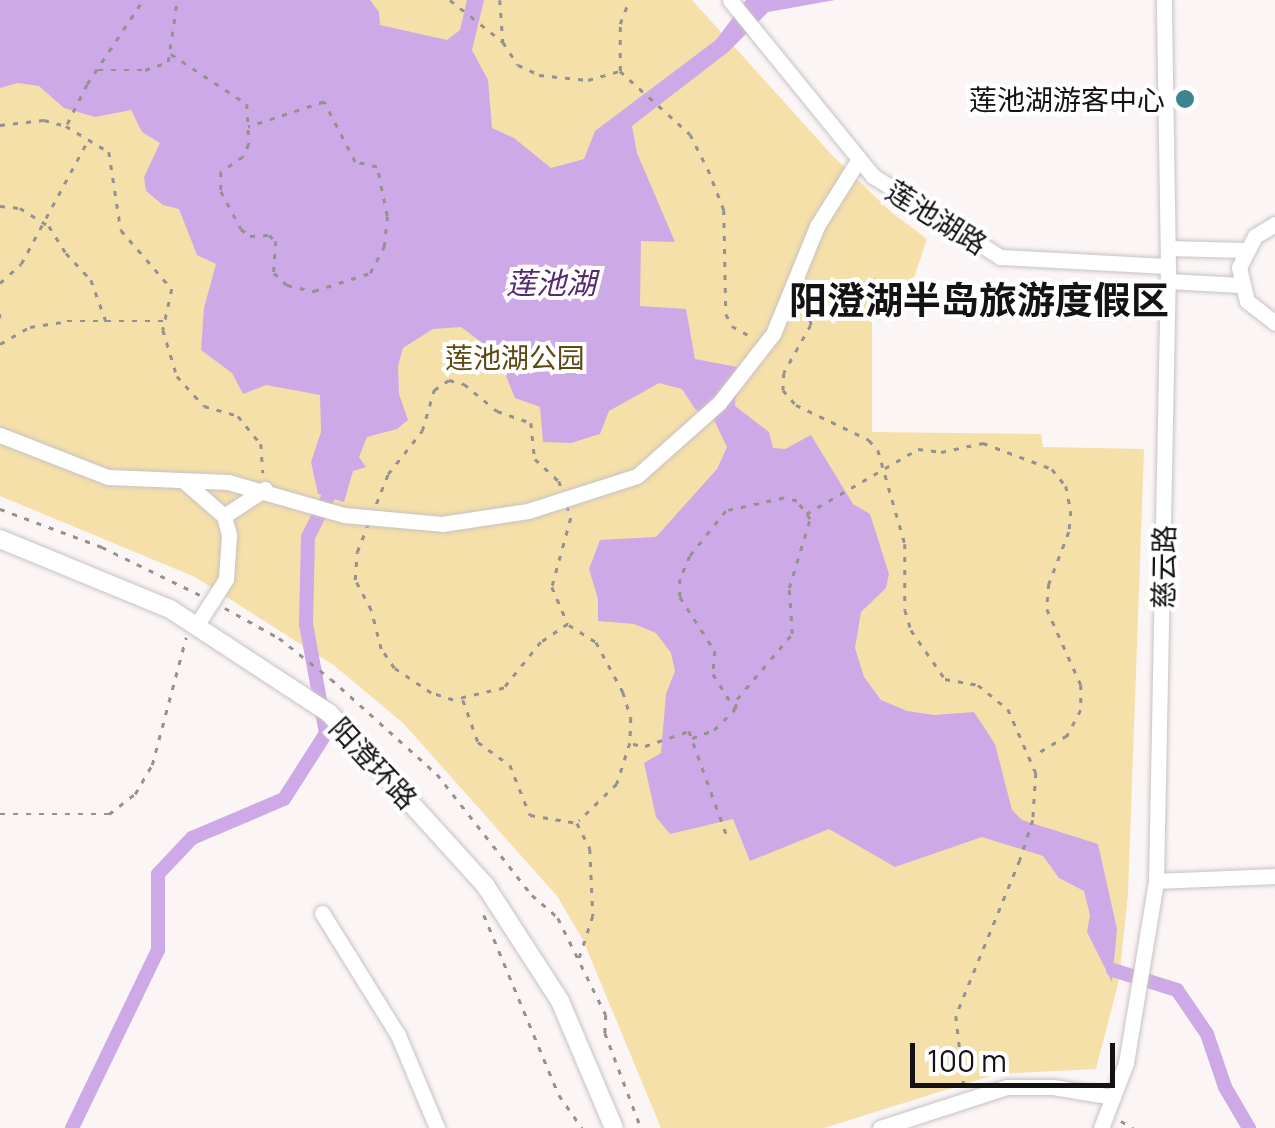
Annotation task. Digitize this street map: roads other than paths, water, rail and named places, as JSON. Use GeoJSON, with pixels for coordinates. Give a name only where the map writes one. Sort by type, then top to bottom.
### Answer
{"type":"FeatureCollection","features":[{"type":"Feature","properties":{"kind":"main road","name":"阳澄环路"},"geometry":{"type":"LineString","coordinates":[[0,538],[170,608],[192,635],[328,713],[486,885],[560,1001],[614,1128]]}},
{"type":"Feature","properties":{"kind":"street","name":"莲池湖路"},"geometry":{"type":"LineString","coordinates":[[730,0],[873,176],[1000,257],[1240,285]]}},
{"type":"Feature","properties":{"kind":"street","name":"慈云路"},"geometry":{"type":"LineString","coordinates":[[1102,1128],[1126,1063],[1156,881],[1168,274],[1164,0]]}},
{"type":"Feature","properties":{"kind":"street"},"geometry":{"type":"LineString","coordinates":[[0,436],[108,478],[228,482],[265,489],[344,515],[442,524],[528,511],[638,476],[719,403],[765,344],[817,226],[859,159]]}},
{"type":"Feature","properties":{"kind":"street"},"geometry":{"type":"LineString","coordinates":[[1275,224],[1254,236],[1244,250],[1240,285],[1259,314],[1275,322]]}},
{"type":"Feature","properties":{"kind":"street"},"geometry":{"type":"LineString","coordinates":[[1168,248],[1244,250]]}},
{"type":"Feature","properties":{"kind":"street"},"geometry":{"type":"LineString","coordinates":[[186,482],[224,516],[229,535],[226,579],[192,635]]}},
{"type":"Feature","properties":{"kind":"street"},"geometry":{"type":"LineString","coordinates":[[224,516],[265,489]]}},
{"type":"Feature","properties":{"kind":"street"},"geometry":{"type":"LineString","coordinates":[[1156,881],[1275,876]]}},
{"type":"Feature","properties":{"kind":"street"},"geometry":{"type":"LineString","coordinates":[[322,913],[398,1035],[438,1128]]}},
{"type":"Feature","properties":{"kind":"street"},"geometry":{"type":"LineString","coordinates":[[880,1128],[1007,1087],[1053,1087],[1114,1097]]}},
{"type":"Feature","properties":{"kind":"water","name":"莲池湖"},"geometry":{"type":"Polygon","coordinates":[[[0,0],[370,0],[379,12],[380,25],[447,40],[460,30],[467,0],[484,0],[472,50],[488,80],[492,128],[514,138],[551,168],[584,159],[595,131],[716,40],[746,0],[835,0],[768,12],[728,52],[632,126],[637,153],[675,242],[641,241],[640,306],[686,309],[695,359],[737,367],[735,406],[769,432],[773,448],[785,449],[811,435],[853,504],[870,514],[889,574],[886,588],[861,612],[855,648],[864,677],[881,700],[907,711],[934,715],[974,712],[995,744],[1012,810],[1022,820],[1098,844],[1117,929],[1112,982],[1087,932],[1090,915],[1084,891],[1059,878],[1043,856],[982,837],[895,867],[829,829],[750,861],[733,819],[670,834],[656,817],[644,763],[661,753],[666,694],[675,671],[671,653],[656,633],[634,624],[598,621],[598,599],[589,569],[600,540],[656,537],[717,469],[727,447],[714,420],[695,409],[682,389],[659,383],[609,411],[600,434],[571,443],[543,442],[540,407],[515,398],[497,354],[461,327],[433,329],[403,348],[398,366],[399,394],[408,420],[397,429],[367,437],[359,457],[366,467],[353,471],[344,502],[318,494],[311,462],[321,432],[320,395],[266,385],[243,394],[232,373],[201,350],[204,308],[216,264],[197,255],[179,209],[163,205],[146,191],[144,177],[160,143],[142,132],[131,110],[95,117],[64,108],[39,86],[18,83],[0,88],[0,0]]]}},
{"type":"Feature","properties":{"kind":"waterway"},"geometry":{"type":"LineString","coordinates":[[72,1128],[158,950],[158,874],[192,838],[284,799],[326,733],[306,624],[308,537],[328,497]]}},
{"type":"Feature","properties":{"kind":"waterway"},"geometry":{"type":"LineString","coordinates":[[1113,970],[1177,990],[1207,1034],[1225,1087],[1249,1128]]}},
{"type":"Feature","properties":{"kind":"place","name":"莲池湖游客中心"},"geometry":{"type":"Point","coordinates":[1185,99]}},
{"type":"Feature","properties":{"kind":"district","name":"阳澄湖半岛旅游度假区"},"geometry":{"type":"Point","coordinates":[979,300]}},
{"type":"Feature","properties":{"kind":"park label","name":"莲池湖公园"},"geometry":{"type":"Point","coordinates":[515,357]}}]}
